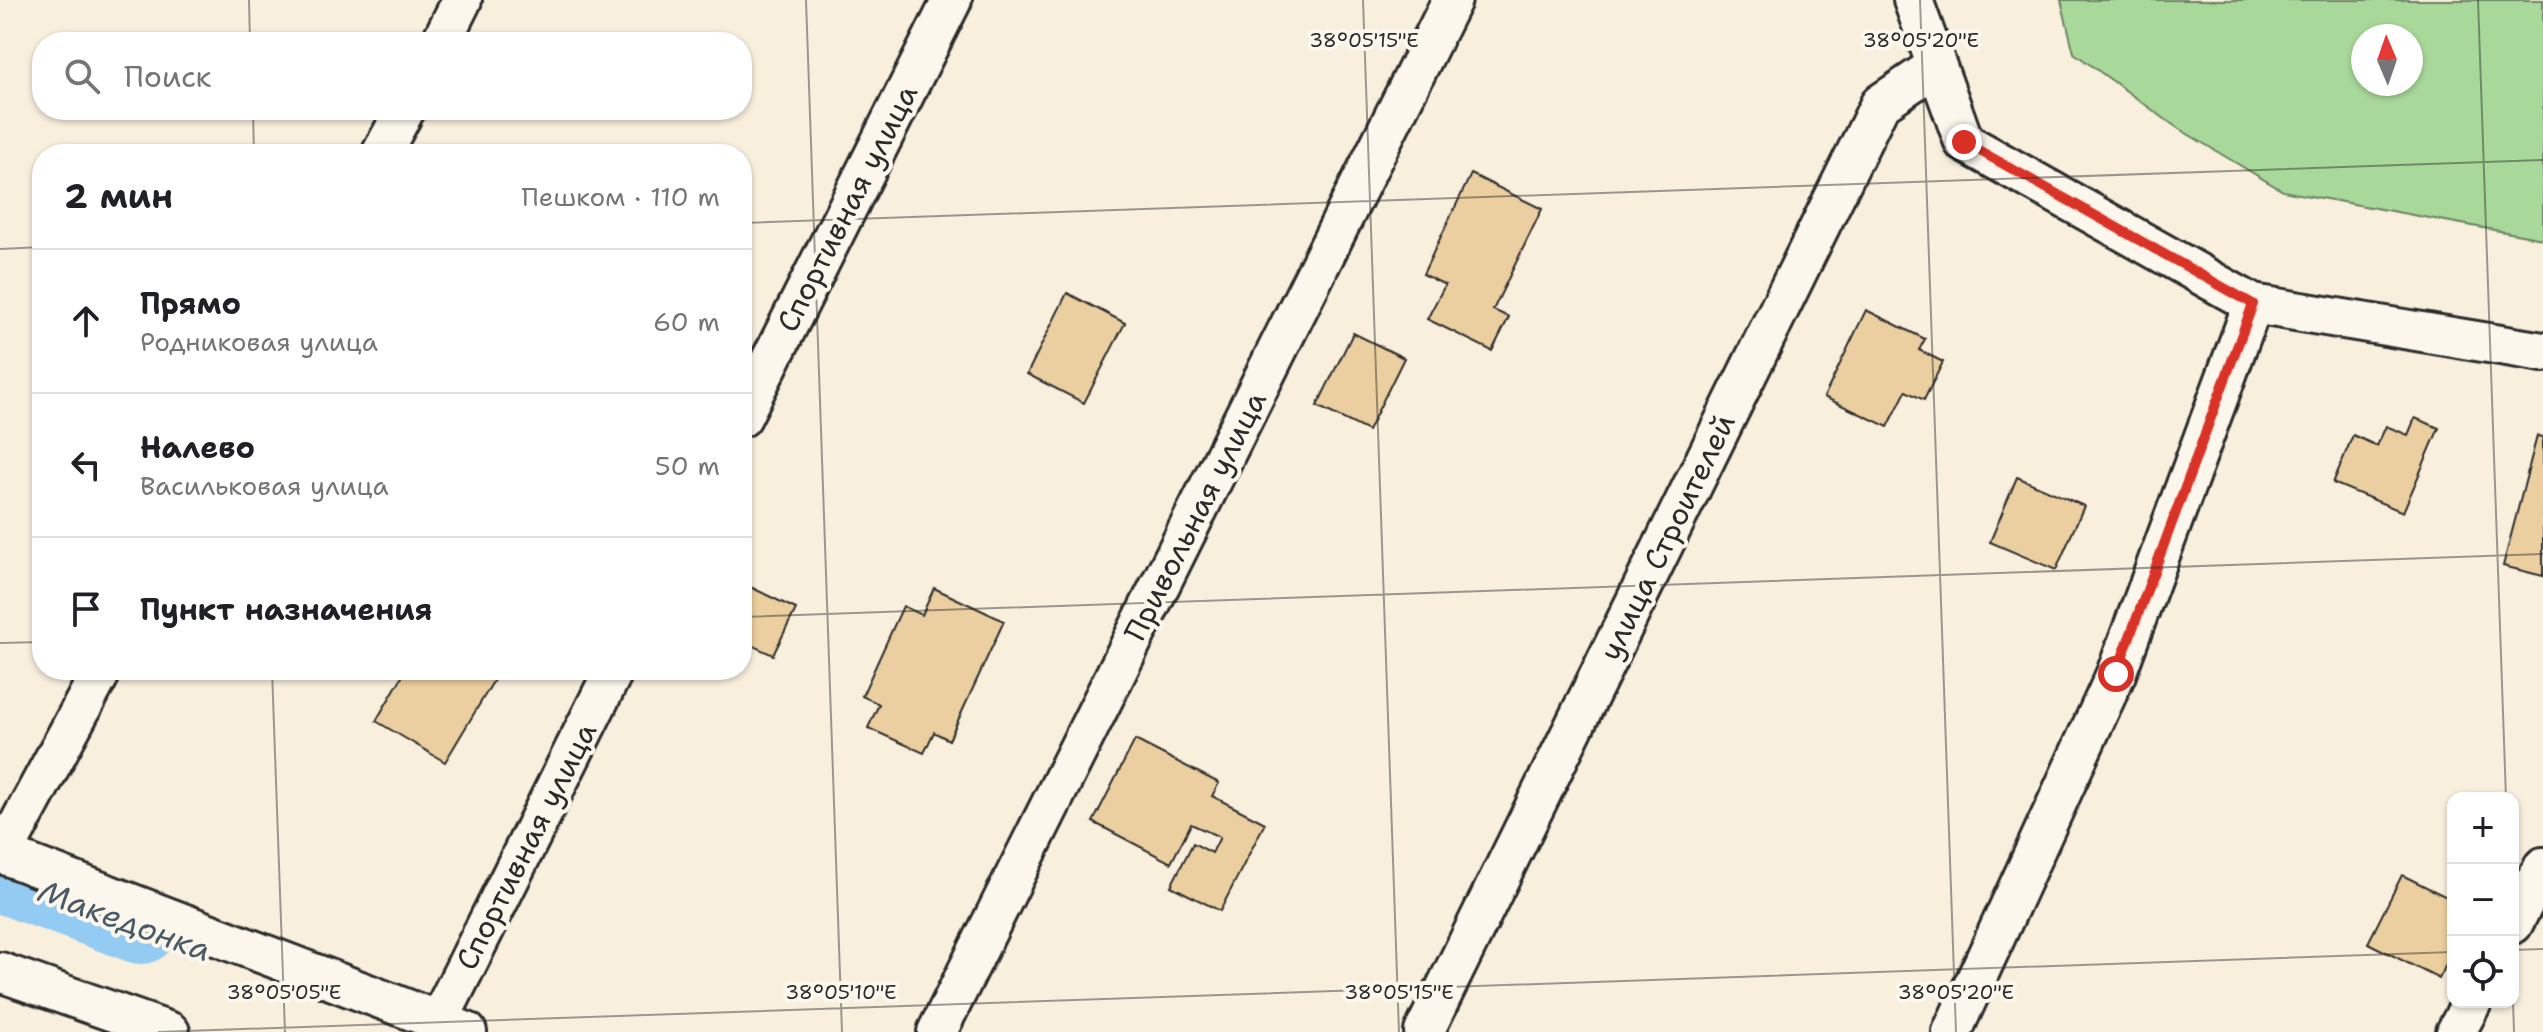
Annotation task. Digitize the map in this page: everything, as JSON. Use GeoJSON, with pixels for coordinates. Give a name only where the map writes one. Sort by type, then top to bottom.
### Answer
{"type":"FeatureCollection","features":[{"type":"Feature","properties":{"kind":"street"},"geometry":{"type":"LineString","coordinates":[[446,32],[462,0]]}},
{"type":"Feature","properties":{"kind":"street","name":"Спортивная улица"},"geometry":{"type":"LineString","coordinates":[[752,397],[952,0]]}},
{"type":"Feature","properties":{"kind":"street","name":"Привольная улица"},"geometry":{"type":"LineString","coordinates":[[937,1032],[1452,0]]}},
{"type":"Feature","properties":{"kind":"street"},"geometry":{"type":"LineString","coordinates":[[1913,0],[1964,142],[2253,304],[2543,352]]}},
{"type":"Feature","properties":{"kind":"street","name":"улица Строителей"},"geometry":{"type":"LineString","coordinates":[[1424,1032],[1880,104],[1936,66]]}},
{"type":"Feature","properties":{"kind":"street"},"geometry":{"type":"LineString","coordinates":[[386,144],[400,120]]}},
{"type":"Feature","properties":{"kind":"street"},"geometry":{"type":"LineString","coordinates":[[1952,1032],[2116,674],[2253,304]]}},
{"type":"Feature","properties":{"kind":"street"},"geometry":{"type":"LineString","coordinates":[[97,680],[1,854],[452,1027]]}},
{"type":"Feature","properties":{"kind":"street","name":"Спортивная улица"},"geometry":{"type":"LineString","coordinates":[[452,1027],[609,680]]}},
{"type":"Feature","properties":{"kind":"street"},"geometry":{"type":"LineString","coordinates":[[2519,913],[2543,867]]}},
{"type":"Feature","properties":{"kind":"street"},"geometry":{"type":"LineString","coordinates":[[0,972],[170,1032]]}},
{"type":"Feature","properties":{"kind":"street"},"geometry":{"type":"LineString","coordinates":[[2456,1032],[2469,1008]]}},
{"type":"Feature","properties":{"kind":"green space"},"geometry":{"type":"Polygon","coordinates":[[[2061,0],[2543,0],[2543,239],[2283,191],[2176,127],[2074,53],[2061,0]]]}},
{"type":"Feature","properties":{"kind":"building"},"geometry":{"type":"Polygon","coordinates":[[[1471,174],[1542,209],[1493,310],[1509,317],[1492,351],[1427,319],[1445,285],[1423,274],[1471,174]]]}},
{"type":"Feature","properties":{"kind":"building"},"geometry":{"type":"Polygon","coordinates":[[[1067,293],[1125,323],[1084,403],[1027,374],[1067,293]]]}},
{"type":"Feature","properties":{"kind":"building"},"geometry":{"type":"Polygon","coordinates":[[[1866,310],[1925,339],[1919,350],[1943,362],[1924,400],[1906,391],[1888,427],[1824,397],[1866,310]]]}},
{"type":"Feature","properties":{"kind":"building"},"geometry":{"type":"Polygon","coordinates":[[[1353,333],[1404,358],[1368,431],[1317,406],[1353,333]]]}},
{"type":"Feature","properties":{"kind":"building"},"geometry":{"type":"Polygon","coordinates":[[[2415,418],[2439,428],[2403,512],[2333,483],[2353,435],[2377,446],[2386,426],[2408,435],[2415,418]]]}},
{"type":"Feature","properties":{"kind":"building"},"geometry":{"type":"Polygon","coordinates":[[[2537,436],[2543,437],[2543,576],[2503,566],[2537,436]]]}},
{"type":"Feature","properties":{"kind":"building"},"geometry":{"type":"Polygon","coordinates":[[[2017,477],[2084,506],[2056,570],[1990,542],[2017,477]]]}},
{"type":"Feature","properties":{"kind":"building"},"geometry":{"type":"Polygon","coordinates":[[[752,588],[796,609],[773,655],[752,645],[752,588]]]}},
{"type":"Feature","properties":{"kind":"building"},"geometry":{"type":"Polygon","coordinates":[[[934,588],[1004,621],[949,740],[934,732],[924,753],[868,728],[879,704],[862,696],[903,606],[922,615],[934,588]]]}},
{"type":"Feature","properties":{"kind":"building"},"geometry":{"type":"Polygon","coordinates":[[[400,680],[494,680],[445,762],[376,721],[400,680]]]}},
{"type":"Feature","properties":{"kind":"building"},"geometry":{"type":"Polygon","coordinates":[[[1135,740],[1219,783],[1212,796],[1265,823],[1220,911],[1171,886],[1193,843],[1212,853],[1220,837],[1191,824],[1171,863],[1093,822],[1135,740]]]}},
{"type":"Feature","properties":{"kind":"building"},"geometry":{"type":"Polygon","coordinates":[[[2402,875],[2447,897],[2447,963],[2439,979],[2368,943],[2402,875]]]}},
{"type":"Feature","properties":{"kind":"waterway","name":"Македонка"},"geometry":{"type":"LineString","coordinates":[[0,874],[141,926]]}},
{"type":"Feature","properties":{"kind":"route"},"geometry":{"type":"LineString","coordinates":[[1964,142],[2253,304],[2116,674]]}}]}
